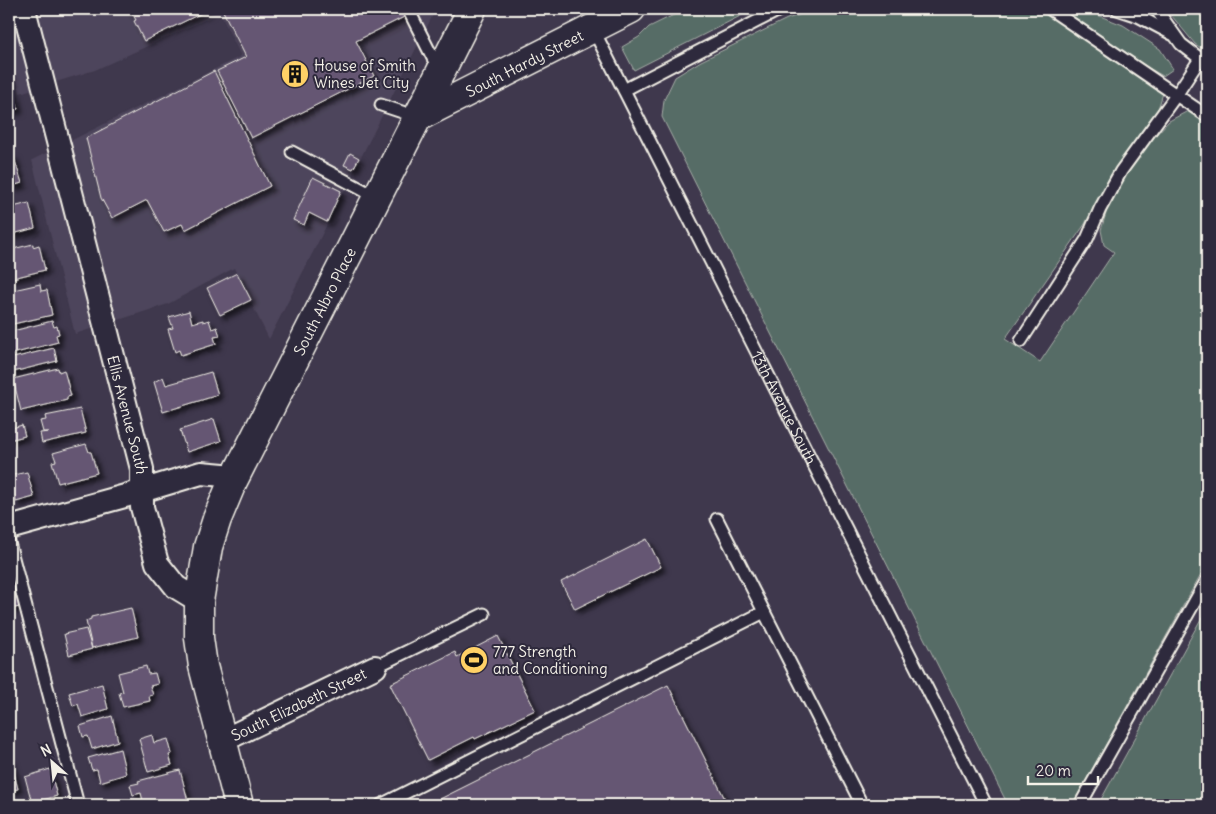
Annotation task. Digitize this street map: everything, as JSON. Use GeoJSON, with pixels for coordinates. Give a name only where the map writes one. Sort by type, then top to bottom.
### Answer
{"type":"FeatureCollection","features":[{"type":"Feature","properties":{"kind":"street","name":"Ellis Avenue South"},"geometry":{"type":"LineString","coordinates":[[24,9],[142,469],[142,507],[157,564],[176,587],[199,601]]}},
{"type":"Feature","properties":{"kind":"street","name":"South Albro Place"},"geometry":{"type":"LineString","coordinates":[[199,601],[208,547],[217,519],[235,476],[472,9]]}},
{"type":"Feature","properties":{"kind":"street","name":"South Hardy Street"},"geometry":{"type":"LineString","coordinates":[[418,117],[588,19],[631,9]]}},
{"type":"Feature","properties":{"kind":"street"},"geometry":{"type":"LineString","coordinates":[[9,528],[201,473],[235,476]]}},
{"type":"Feature","properties":{"kind":"street"},"geometry":{"type":"LineString","coordinates":[[199,601],[199,638],[203,666],[239,805]]}},
{"type":"Feature","properties":{"kind":"street","name":"South Elizabeth Street"},"geometry":{"type":"LineString","coordinates":[[222,741],[374,667]]}},
{"type":"Feature","properties":{"kind":"lane"},"geometry":{"type":"LineString","coordinates":[[408,9],[440,73]]}},
{"type":"Feature","properties":{"kind":"lane"},"geometry":{"type":"LineString","coordinates":[[624,90],[781,9]]}},
{"type":"Feature","properties":{"kind":"lane"},"geometry":{"type":"LineString","coordinates":[[1050,9],[1207,116]]}},
{"type":"Feature","properties":{"kind":"lane"},"geometry":{"type":"LineString","coordinates":[[1117,9],[1138,16],[1174,35]]}},
{"type":"Feature","properties":{"kind":"lane"},"geometry":{"type":"LineString","coordinates":[[1021,341],[1088,240],[1100,209],[1121,171],[1177,94],[1204,61],[1180,44],[1156,9]]}},
{"type":"Feature","properties":{"kind":"lane","name":"13th Avenue South"},"geometry":{"type":"LineString","coordinates":[[588,19],[986,805]]}},
{"type":"Feature","properties":{"kind":"lane"},"geometry":{"type":"LineString","coordinates":[[380,106],[418,117]]}},
{"type":"Feature","properties":{"kind":"lane"},"geometry":{"type":"LineString","coordinates":[[292,152],[376,197]]}},
{"type":"Feature","properties":{"kind":"lane"},"geometry":{"type":"LineString","coordinates":[[717,519],[862,805]]}},
{"type":"Feature","properties":{"kind":"lane"},"geometry":{"type":"LineString","coordinates":[[9,543],[78,805]]}},
{"type":"Feature","properties":{"kind":"lane"},"geometry":{"type":"LineString","coordinates":[[1080,805],[1207,580]]}},
{"type":"Feature","properties":{"kind":"lane"},"geometry":{"type":"LineString","coordinates":[[381,805],[764,612]]}},
{"type":"Feature","properties":{"kind":"lane"},"geometry":{"type":"LineString","coordinates":[[374,667],[484,614]]}},
{"type":"Feature","properties":{"kind":"shaded area"},"geometry":{"type":"Polygon","coordinates":[[[9,9],[436,9],[269,339],[234,268],[168,304],[75,334],[32,160],[241,56],[220,13],[95,70],[20,93],[9,46],[9,9]]]}},
{"type":"Feature","properties":{"kind":"green space"},"geometry":{"type":"Polygon","coordinates":[[[686,9],[754,9],[634,70],[622,47],[639,37],[649,27],[686,9]]]}},
{"type":"Feature","properties":{"kind":"green space"},"geometry":{"type":"Polygon","coordinates":[[[817,9],[1039,9],[1163,93],[1158,109],[1111,174],[1085,224],[1005,339],[1040,362],[1114,252],[1104,245],[1101,230],[1111,197],[1138,154],[1169,121],[1188,111],[1207,123],[1207,563],[1072,805],[1008,805],[662,117],[664,100],[675,77],[701,61],[787,19],[817,9]]]}},
{"type":"Feature","properties":{"kind":"green space"},"geometry":{"type":"Polygon","coordinates":[[[1061,9],[1082,9],[1123,25],[1160,49],[1173,69],[1163,76],[1111,44],[1061,9]]]}},
{"type":"Feature","properties":{"kind":"green space"},"geometry":{"type":"Polygon","coordinates":[[[1166,9],[1204,9],[1207,15],[1207,52],[1195,44],[1166,9]]]}},
{"type":"Feature","properties":{"kind":"green space"},"geometry":{"type":"Polygon","coordinates":[[[1207,608],[1207,805],[1098,805],[1207,608]]]}},
{"type":"Feature","properties":{"kind":"building"},"geometry":{"type":"Polygon","coordinates":[[[127,9],[210,9],[144,41],[134,21],[136,20],[131,11],[129,12],[127,9]]]}},
{"type":"Feature","properties":{"kind":"building","name":"House of Smith Wines Jet City"},"geometry":{"type":"Polygon","coordinates":[[[222,9],[402,9],[406,16],[356,41],[374,76],[251,138],[217,71],[246,57],[222,9]]]}},
{"type":"Feature","properties":{"kind":"building"},"geometry":{"type":"Polygon","coordinates":[[[9,71],[18,109],[9,111],[9,71]]]}},
{"type":"Feature","properties":{"kind":"building"},"geometry":{"type":"Polygon","coordinates":[[[214,71],[270,186],[185,230],[182,224],[164,232],[147,200],[112,218],[101,198],[86,138],[214,71]]]}},
{"type":"Feature","properties":{"kind":"building"},"geometry":{"type":"Polygon","coordinates":[[[350,153],[359,158],[353,169],[344,165],[350,153]]]}},
{"type":"Feature","properties":{"kind":"building"},"geometry":{"type":"Polygon","coordinates":[[[13,155],[22,183],[9,187],[9,157],[13,155]]]}},
{"type":"Feature","properties":{"kind":"building"},"geometry":{"type":"Polygon","coordinates":[[[313,177],[341,191],[327,222],[309,213],[304,225],[293,220],[313,177]]]}},
{"type":"Feature","properties":{"kind":"building"},"geometry":{"type":"Polygon","coordinates":[[[29,203],[35,228],[9,235],[9,208],[29,203]]]}},
{"type":"Feature","properties":{"kind":"building"},"geometry":{"type":"Polygon","coordinates":[[[33,244],[33,247],[39,245],[45,270],[9,279],[9,250],[33,244]]]}},
{"type":"Feature","properties":{"kind":"building"},"geometry":{"type":"Polygon","coordinates":[[[237,273],[251,300],[220,315],[207,288],[237,273]]]}},
{"type":"Feature","properties":{"kind":"building"},"geometry":{"type":"Polygon","coordinates":[[[40,284],[41,291],[47,290],[52,315],[9,325],[9,291],[40,284]]]}},
{"type":"Feature","properties":{"kind":"building"},"geometry":{"type":"Polygon","coordinates":[[[189,311],[192,323],[209,320],[212,329],[217,327],[220,336],[214,337],[216,344],[181,355],[179,350],[175,352],[168,329],[173,328],[169,317],[189,311]]]}},
{"type":"Feature","properties":{"kind":"building"},"geometry":{"type":"Polygon","coordinates":[[[52,321],[54,327],[57,326],[59,334],[56,335],[58,342],[12,354],[11,352],[9,353],[9,332],[52,321]]]}},
{"type":"Feature","properties":{"kind":"building"},"geometry":{"type":"Polygon","coordinates":[[[54,348],[57,361],[9,373],[9,359],[54,348]]]}},
{"type":"Feature","properties":{"kind":"building"},"geometry":{"type":"Polygon","coordinates":[[[58,368],[59,372],[64,370],[71,396],[67,397],[67,400],[21,411],[13,379],[58,368]]]}},
{"type":"Feature","properties":{"kind":"building"},"geometry":{"type":"Polygon","coordinates":[[[211,372],[218,395],[163,412],[154,382],[163,377],[166,385],[211,372]]]}},
{"type":"Feature","properties":{"kind":"building"},"geometry":{"type":"Polygon","coordinates":[[[80,409],[86,433],[42,443],[40,433],[49,432],[43,432],[40,421],[46,420],[45,416],[80,409]]]}},
{"type":"Feature","properties":{"kind":"building"},"geometry":{"type":"Polygon","coordinates":[[[214,419],[221,441],[187,452],[180,430],[214,419]]]}},
{"type":"Feature","properties":{"kind":"building"},"geometry":{"type":"Polygon","coordinates":[[[22,425],[25,436],[9,440],[9,429],[22,425]]]}},
{"type":"Feature","properties":{"kind":"building"},"geometry":{"type":"Polygon","coordinates":[[[86,444],[89,452],[91,452],[97,473],[58,483],[52,462],[56,461],[53,453],[86,444]]]}},
{"type":"Feature","properties":{"kind":"building"},"geometry":{"type":"Polygon","coordinates":[[[27,472],[34,497],[16,502],[9,476],[27,472]]]}},
{"type":"Feature","properties":{"kind":"building"},"geometry":{"type":"Polygon","coordinates":[[[647,539],[661,567],[575,609],[561,582],[647,539]]]}},
{"type":"Feature","properties":{"kind":"building"},"geometry":{"type":"Polygon","coordinates":[[[9,565],[20,607],[9,609],[9,565]]]}},
{"type":"Feature","properties":{"kind":"building"},"geometry":{"type":"Polygon","coordinates":[[[131,608],[138,637],[92,648],[86,621],[91,619],[91,617],[131,608]]]}},
{"type":"Feature","properties":{"kind":"building"},"geometry":{"type":"Polygon","coordinates":[[[86,629],[92,649],[69,655],[64,634],[86,629]]]}},
{"type":"Feature","properties":{"kind":"building"},"geometry":{"type":"Polygon","coordinates":[[[498,636],[535,710],[428,760],[390,684],[455,652],[457,657],[498,636]]]}},
{"type":"Feature","properties":{"kind":"building"},"geometry":{"type":"Polygon","coordinates":[[[146,666],[148,674],[155,673],[158,684],[150,686],[153,695],[149,696],[150,701],[123,707],[119,693],[123,692],[118,673],[146,666]]]}},
{"type":"Feature","properties":{"kind":"building"},"geometry":{"type":"Polygon","coordinates":[[[102,684],[108,709],[82,717],[78,704],[73,706],[69,693],[102,684]]]}},
{"type":"Feature","properties":{"kind":"building"},"geometry":{"type":"Polygon","coordinates":[[[668,685],[728,805],[428,805],[668,685]]]}},
{"type":"Feature","properties":{"kind":"building"},"geometry":{"type":"Polygon","coordinates":[[[112,716],[118,741],[92,749],[88,736],[83,737],[80,726],[112,716]]]}},
{"type":"Feature","properties":{"kind":"building"},"geometry":{"type":"Polygon","coordinates":[[[152,735],[154,743],[168,739],[172,754],[169,755],[172,765],[148,772],[139,739],[152,735]]]}},
{"type":"Feature","properties":{"kind":"building"},"geometry":{"type":"Polygon","coordinates":[[[120,749],[126,774],[100,782],[97,769],[92,770],[88,758],[120,749]]]}},
{"type":"Feature","properties":{"kind":"building"},"geometry":{"type":"Polygon","coordinates":[[[9,758],[18,789],[9,791],[9,758]]]}},
{"type":"Feature","properties":{"kind":"building"},"geometry":{"type":"Polygon","coordinates":[[[50,769],[57,796],[32,803],[25,777],[50,769]]]}},
{"type":"Feature","properties":{"kind":"building"},"geometry":{"type":"Polygon","coordinates":[[[180,770],[188,801],[171,805],[144,805],[141,793],[133,795],[130,785],[139,783],[138,781],[180,770]]]}},
{"type":"Feature","properties":{"kind":"place","name":"House of Smith Wines Jet City"},"geometry":{"type":"Point","coordinates":[295,74]}},
{"type":"Feature","properties":{"kind":"place","name":"777 Strength and Conditioning"},"geometry":{"type":"Point","coordinates":[474,660]}}]}
